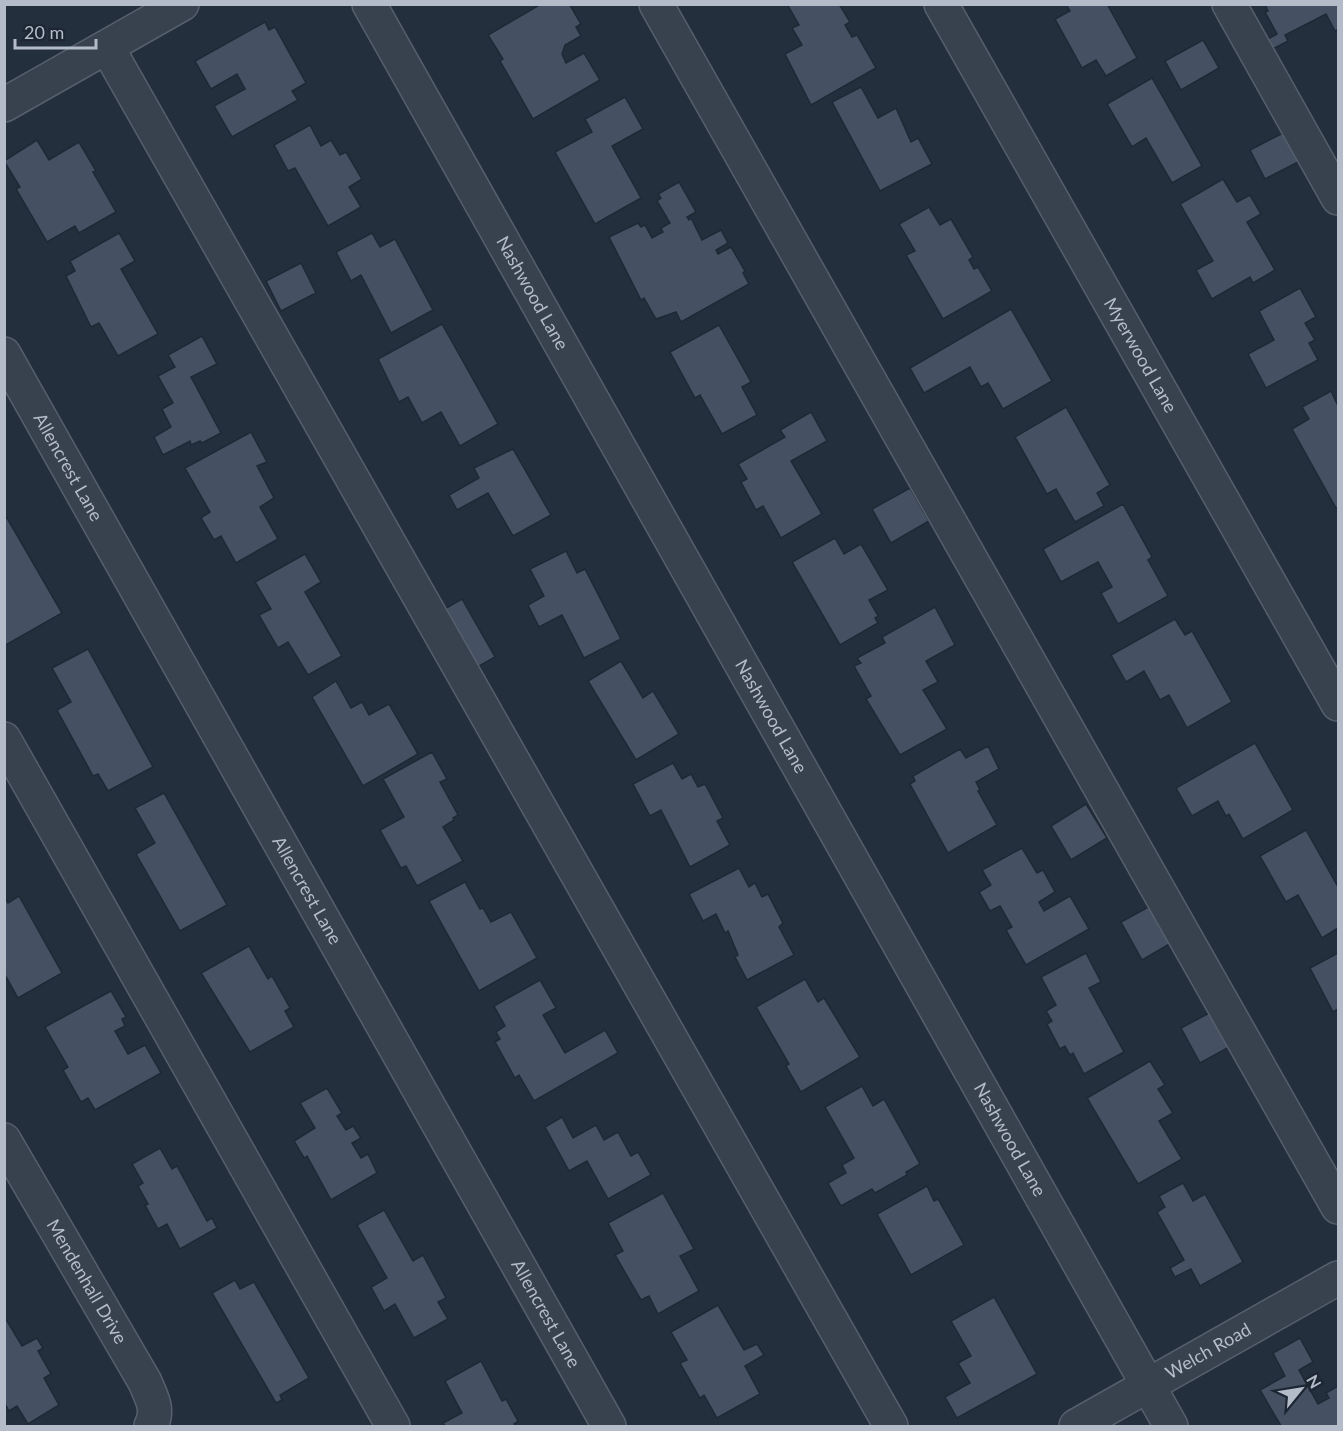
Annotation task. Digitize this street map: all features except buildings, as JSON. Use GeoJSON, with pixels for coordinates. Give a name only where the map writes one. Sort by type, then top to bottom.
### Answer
{"type":"FeatureCollection","features":[{"type":"Feature","properties":{"kind":"street"},"geometry":{"type":"LineString","coordinates":[[4,105],[182,4]]}},
{"type":"Feature","properties":{"kind":"street","name":"Nashwood Lane"},"geometry":{"type":"LineString","coordinates":[[369,4],[1171,1426]]}},
{"type":"Feature","properties":{"kind":"street"},"geometry":{"type":"LineString","coordinates":[[656,4],[1338,1207]]}},
{"type":"Feature","properties":{"kind":"street","name":"Myerwood Lane"},"geometry":{"type":"LineString","coordinates":[[941,4],[1338,704]]}},
{"type":"Feature","properties":{"kind":"street"},"geometry":{"type":"LineString","coordinates":[[1229,4],[1338,198]]}},
{"type":"Feature","properties":{"kind":"street"},"geometry":{"type":"LineString","coordinates":[[107,47],[891,1426]]}},
{"type":"Feature","properties":{"kind":"street","name":"Allencrest Lane"},"geometry":{"type":"LineString","coordinates":[[4,354],[609,1426]]}},
{"type":"Feature","properties":{"kind":"street"},"geometry":{"type":"LineString","coordinates":[[4,739],[393,1426]]}},
{"type":"Feature","properties":{"kind":"street","name":"Mendenhall Drive"},"geometry":{"type":"LineString","coordinates":[[4,1140],[145,1382],[154,1403],[156,1417],[151,1426]]}},
{"type":"Feature","properties":{"kind":"street","name":"Welch Road"},"geometry":{"type":"LineString","coordinates":[[1076,1426],[1338,1278]]}}]}
